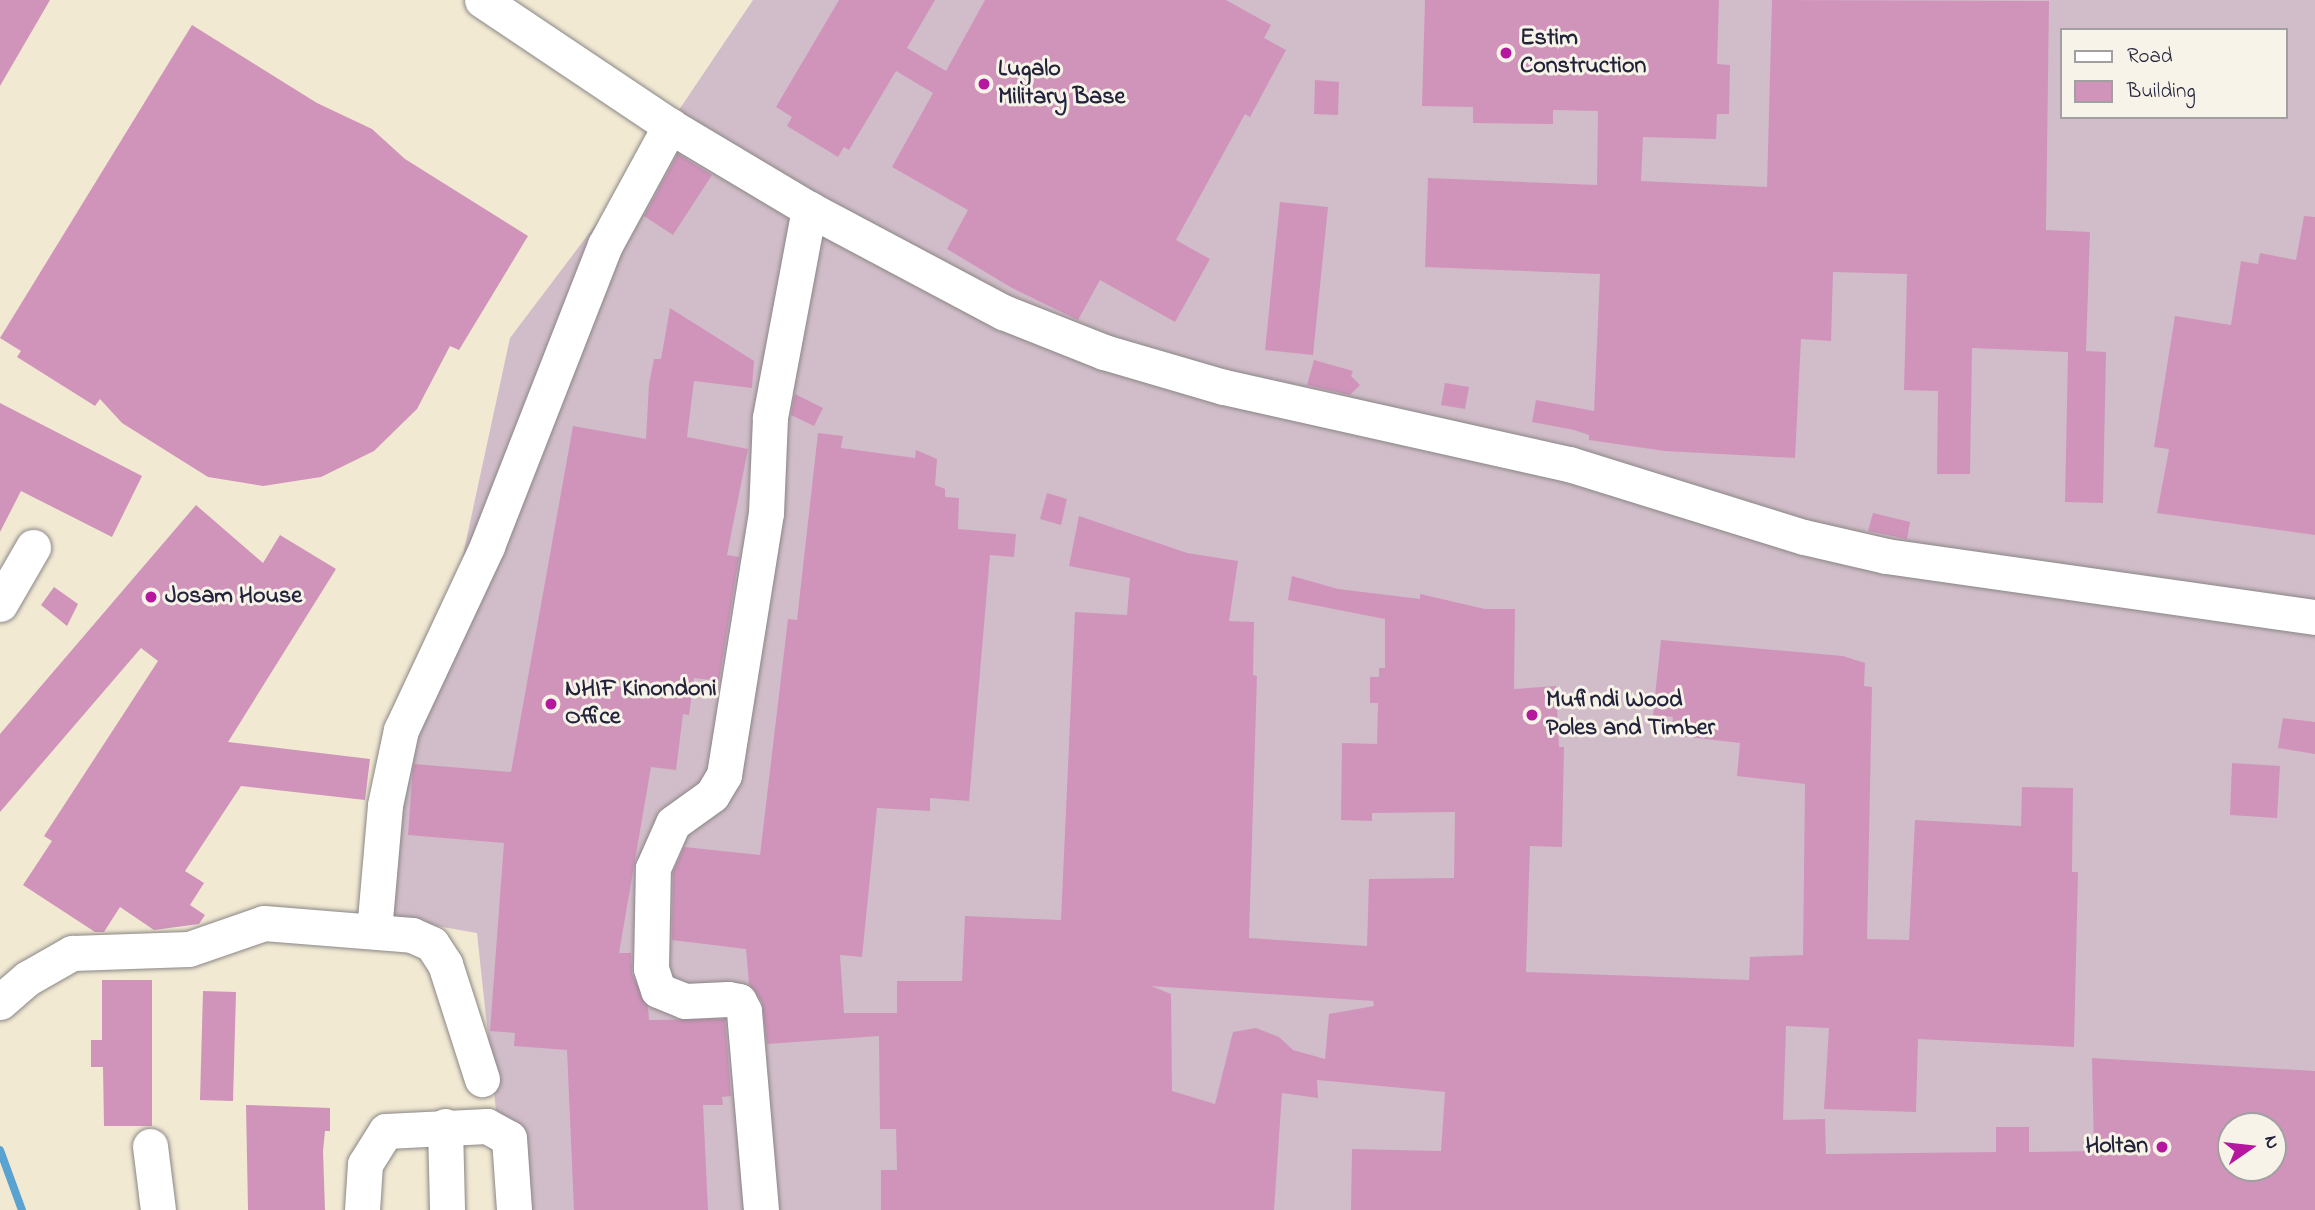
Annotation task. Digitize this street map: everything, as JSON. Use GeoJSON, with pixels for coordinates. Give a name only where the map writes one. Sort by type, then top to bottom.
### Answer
{"type":"FeatureCollection","features":[{"type":"Feature","properties":{"kind":"lane"},"geometry":{"type":"LineString","coordinates":[[482,0],[670,125],[808,209],[1003,312],[1104,352],[1224,387],[1569,464],[1804,537],[1886,556],[2315,617]]}},
{"type":"Feature","properties":{"kind":"lane"},"geometry":{"type":"LineString","coordinates":[[374,931],[385,805],[401,730],[487,546],[605,245],[670,125]]}},
{"type":"Feature","properties":{"kind":"lane"},"geometry":{"type":"LineString","coordinates":[[761,1210],[744,1012],[739,1002],[728,999],[685,1001],[658,990],[651,968],[653,868],[673,823],[712,795],[724,775],[766,513],[770,417],[808,209]]}},
{"type":"Feature","properties":{"kind":"lane"},"geometry":{"type":"LineString","coordinates":[[0,604],[33,548]]}},
{"type":"Feature","properties":{"kind":"lane"},"geometry":{"type":"LineString","coordinates":[[0,1002],[28,978],[72,953],[190,949],[264,923],[412,935],[432,944],[445,964],[482,1079]]}},
{"type":"Feature","properties":{"kind":"lane"},"geometry":{"type":"LineString","coordinates":[[444,1126],[447,1210]]}},
{"type":"Feature","properties":{"kind":"lane"},"geometry":{"type":"LineString","coordinates":[[362,1210],[365,1164],[386,1131],[444,1126],[487,1126],[509,1138],[514,1210]]}},
{"type":"Feature","properties":{"kind":"lane"},"geometry":{"type":"LineString","coordinates":[[150,1146],[158,1210]]}},
{"type":"Feature","properties":{"kind":"shaded area"},"geometry":{"type":"Polygon","coordinates":[[[753,0],[2315,0],[2315,1210],[515,1210],[496,1111],[477,933],[385,917],[404,761],[450,615],[510,338],[652,150],[753,0]]]}},
{"type":"Feature","properties":{"kind":"building"},"geometry":{"type":"Polygon","coordinates":[[[0,0],[50,0],[0,86],[0,0]]]}},
{"type":"Feature","properties":{"kind":"building"},"geometry":{"type":"Polygon","coordinates":[[[839,0],[935,0],[907,48],[946,71],[985,0],[1226,0],[1271,25],[1264,38],[1286,50],[1250,117],[1245,114],[1176,240],[1210,259],[1175,322],[1100,280],[1078,320],[1012,288],[947,249],[968,210],[892,167],[933,93],[896,71],[849,150],[844,147],[838,157],[787,126],[792,117],[776,107],[839,0]]]}},
{"type":"Feature","properties":{"kind":"building"},"geometry":{"type":"Polygon","coordinates":[[[1425,0],[1719,0],[1717,64],[1730,65],[1729,114],[1717,114],[1716,139],[1643,137],[1641,181],[1767,187],[1772,0],[2049,1],[2046,230],[2090,232],[2086,351],[2106,352],[2103,503],[2065,502],[2068,352],[1972,348],[1970,474],[1937,474],[1938,391],[1904,390],[1907,274],[1833,272],[1831,341],[1801,339],[1795,458],[1665,451],[1589,440],[1589,435],[1574,430],[1532,422],[1536,400],[1594,411],[1600,274],[1425,267],[1428,178],[1597,185],[1598,111],[1553,110],[1553,124],[1473,123],[1473,107],[1422,106],[1425,0]]]}},
{"type":"Feature","properties":{"kind":"building"},"geometry":{"type":"Polygon","coordinates":[[[192,25],[317,103],[372,129],[405,159],[528,236],[459,350],[450,346],[417,409],[374,451],[321,477],[263,486],[208,477],[122,423],[100,399],[95,406],[17,357],[21,351],[0,338],[192,25]]]}},
{"type":"Feature","properties":{"kind":"building"},"geometry":{"type":"Polygon","coordinates":[[[1315,80],[1339,82],[1338,115],[1314,114],[1315,80]]]}},
{"type":"Feature","properties":{"kind":"building"},"geometry":{"type":"Polygon","coordinates":[[[678,154],[712,175],[673,235],[644,216],[678,154]]]}},
{"type":"Feature","properties":{"kind":"building"},"geometry":{"type":"Polygon","coordinates":[[[1280,202],[1328,207],[1313,355],[1265,350],[1280,202]]]}},
{"type":"Feature","properties":{"kind":"building"},"geometry":{"type":"Polygon","coordinates":[[[2304,216],[2315,217],[2315,535],[2157,513],[2169,449],[2154,447],[2175,316],[2231,325],[2241,261],[2258,264],[2260,253],[2296,260],[2304,216]]]}},
{"type":"Feature","properties":{"kind":"building"},"geometry":{"type":"Polygon","coordinates":[[[670,308],[754,361],[752,388],[694,381],[687,437],[748,449],[727,555],[739,557],[719,681],[694,678],[689,715],[683,714],[676,770],[651,767],[619,953],[631,953],[632,974],[648,1007],[649,1020],[725,1019],[731,1096],[722,1097],[723,1105],[703,1105],[708,1210],[574,1210],[567,1050],[514,1046],[515,1033],[490,1031],[504,843],[408,835],[413,768],[414,764],[511,772],[573,426],[646,439],[649,384],[654,359],[661,359],[670,308]]]}},
{"type":"Feature","properties":{"kind":"building"},"geometry":{"type":"Polygon","coordinates":[[[1314,360],[1353,371],[1351,376],[1360,385],[1350,395],[1307,385],[1314,360]]]}},
{"type":"Feature","properties":{"kind":"building"},"geometry":{"type":"Polygon","coordinates":[[[1445,383],[1469,387],[1465,409],[1441,405],[1445,383]]]}},
{"type":"Feature","properties":{"kind":"building"},"geometry":{"type":"Polygon","coordinates":[[[795,394],[823,408],[814,426],[791,415],[795,394]]]}},
{"type":"Feature","properties":{"kind":"building"},"geometry":{"type":"Polygon","coordinates":[[[0,403],[142,476],[112,537],[21,491],[0,532],[0,403]]]}},
{"type":"Feature","properties":{"kind":"building"},"geometry":{"type":"Polygon","coordinates":[[[818,433],[843,436],[841,448],[915,458],[916,450],[937,459],[935,485],[945,489],[945,497],[959,498],[958,529],[1016,534],[1014,557],[990,555],[969,801],[930,798],[930,811],[877,808],[862,957],[840,955],[844,1013],[897,1013],[897,981],[962,981],[965,916],[1061,920],[1075,612],[1127,615],[1130,578],[1069,566],[1079,516],[1187,553],[1238,561],[1229,621],[1254,622],[1253,675],[1257,676],[1249,938],[1367,946],[1369,879],[1454,878],[1455,812],[1372,813],[1372,821],[1341,820],[1342,743],[1377,744],[1378,703],[1370,703],[1370,677],[1379,677],[1379,668],[1385,668],[1385,619],[1288,600],[1292,576],[1338,589],[1420,599],[1420,594],[1485,609],[1515,609],[1514,689],[1556,686],[1559,747],[1564,747],[1562,847],[1530,846],[1526,972],[1749,980],[1750,957],[1803,955],[1805,784],[1737,776],[1740,743],[1671,735],[1673,717],[1653,715],[1661,640],[1843,656],[1865,663],[1864,686],[1872,687],[1867,939],[1909,940],[1915,820],[2021,826],[2022,787],[2073,788],[2072,872],[2078,872],[2074,1047],[1918,1039],[1916,1112],[1824,1109],[1829,1028],[1786,1026],[1783,1120],[1825,1119],[1826,1154],[1996,1152],[1996,1127],[2029,1127],[2029,1152],[2094,1151],[2092,1058],[2315,1071],[2315,1210],[1351,1210],[1352,1149],[1441,1151],[1445,1092],[1317,1080],[1318,1098],[1282,1093],[1274,1210],[881,1210],[881,1170],[897,1170],[896,1129],[880,1129],[879,1036],[767,1044],[762,1002],[749,984],[746,949],[672,940],[673,872],[684,847],[760,855],[788,619],[797,620],[818,433]],[[1151,986],[1171,994],[1172,1091],[1215,1104],[1233,1032],[1256,1028],[1279,1037],[1293,1050],[1325,1059],[1329,1014],[1374,1006],[1373,1001],[1151,986]]]}},
{"type":"Feature","properties":{"kind":"building"},"geometry":{"type":"Polygon","coordinates":[[[1047,493],[1067,499],[1061,525],[1040,519],[1047,493]]]}},
{"type":"Feature","properties":{"kind":"building"},"geometry":{"type":"Polygon","coordinates":[[[196,505],[263,563],[280,535],[336,569],[228,742],[370,759],[365,800],[241,786],[185,871],[204,883],[190,905],[205,915],[199,924],[154,930],[120,907],[104,932],[95,932],[23,885],[52,841],[44,836],[158,661],[141,648],[0,812],[0,734],[196,505]]]}},
{"type":"Feature","properties":{"kind":"building"},"geometry":{"type":"Polygon","coordinates":[[[1873,513],[1910,522],[1907,539],[1868,531],[1873,513]]]}},
{"type":"Feature","properties":{"kind":"building"},"geometry":{"type":"Polygon","coordinates":[[[54,587],[78,604],[67,626],[41,605],[54,587]]]}},
{"type":"Feature","properties":{"kind":"building"},"geometry":{"type":"Polygon","coordinates":[[[2283,718],[2315,722],[2315,754],[2278,748],[2283,718]]]}},
{"type":"Feature","properties":{"kind":"building"},"geometry":{"type":"Polygon","coordinates":[[[2232,763],[2280,766],[2277,818],[2230,815],[2232,763]]]}},
{"type":"Feature","properties":{"kind":"building"},"geometry":{"type":"Polygon","coordinates":[[[102,980],[152,980],[152,1126],[104,1126],[103,1067],[91,1067],[91,1040],[102,1040],[102,980]]]}},
{"type":"Feature","properties":{"kind":"building"},"geometry":{"type":"Polygon","coordinates":[[[203,991],[236,992],[233,1101],[200,1100],[203,991]]]}},
{"type":"Feature","properties":{"kind":"building"},"geometry":{"type":"Polygon","coordinates":[[[246,1105],[330,1108],[330,1131],[325,1131],[323,1151],[325,1210],[248,1210],[246,1105]]]}},
{"type":"Feature","properties":{"kind":"waterway"},"geometry":{"type":"LineString","coordinates":[[0,1150],[22,1210]]}},
{"type":"Feature","properties":{"kind":"place","name":"Estim Construction"},"geometry":{"type":"Point","coordinates":[1506,53]}},
{"type":"Feature","properties":{"kind":"place","name":"Lugalo Military Base"},"geometry":{"type":"Point","coordinates":[984,84]}},
{"type":"Feature","properties":{"kind":"place","name":"Josam House"},"geometry":{"type":"Point","coordinates":[151,597]}},
{"type":"Feature","properties":{"kind":"place","name":"NHIF Kinondoni Office"},"geometry":{"type":"Point","coordinates":[551,704]}},
{"type":"Feature","properties":{"kind":"place","name":"Mufindi Wood Poles and Timber"},"geometry":{"type":"Point","coordinates":[1532,715]}},
{"type":"Feature","properties":{"kind":"place","name":"Holtan"},"geometry":{"type":"Point","coordinates":[2162,1147]}}]}
